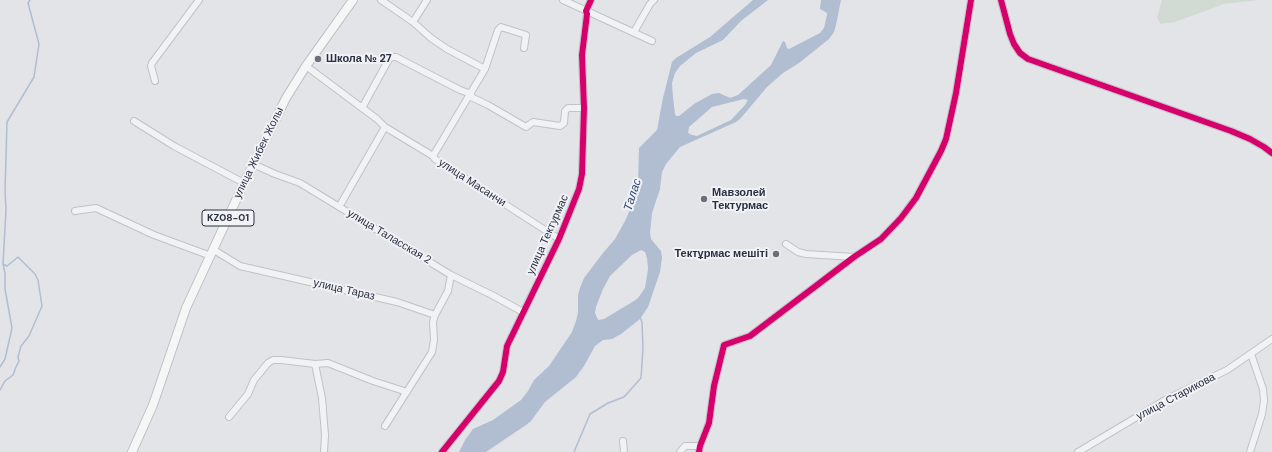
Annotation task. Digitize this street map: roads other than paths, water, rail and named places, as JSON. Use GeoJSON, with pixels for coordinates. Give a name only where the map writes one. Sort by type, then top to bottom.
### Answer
{"type":"FeatureCollection","features":[{"type":"Feature","properties":{"kind":"main road","name":"улица Жибек Жолы"},"geometry":{"type":"LineString","coordinates":[[132,452],[153,405],[186,308],[253,164],[286,98],[306,66],[353,0]]}},
{"type":"Feature","properties":{"kind":"street"},"geometry":{"type":"LineString","coordinates":[[155,81],[151,66],[152,63],[199,0]]}},
{"type":"Feature","properties":{"kind":"street"},"geometry":{"type":"LineString","coordinates":[[381,0],[413,22],[431,38],[447,49],[485,69]]}},
{"type":"Feature","properties":{"kind":"street"},"geometry":{"type":"LineString","coordinates":[[413,22],[426,0]]}},
{"type":"Feature","properties":{"kind":"street"},"geometry":{"type":"LineString","coordinates":[[562,0],[652,41]]}},
{"type":"Feature","properties":{"kind":"street","name":"улица Тектурмас"},"geometry":{"type":"LineString","coordinates":[[442,452],[499,381],[503,372],[507,346],[559,239],[579,189],[582,174],[584,108],[582,55],[587,14],[586,11],[591,0]]}},
{"type":"Feature","properties":{"kind":"street"},"geometry":{"type":"LineString","coordinates":[[634,32],[650,4],[654,0]]}},
{"type":"Feature","properties":{"kind":"street"},"geometry":{"type":"LineString","coordinates":[[680,452],[685,446],[700,449],[709,423],[714,386],[724,345],[750,336],[880,239],[901,218],[916,198],[946,139],[956,94],[971,0]]}},
{"type":"Feature","properties":{"kind":"street"},"geometry":{"type":"LineString","coordinates":[[1000,0],[1014,44],[1020,53],[1028,59],[1232,131],[1250,139],[1272,153]]}},
{"type":"Feature","properties":{"kind":"street"},"geometry":{"type":"LineString","coordinates":[[433,156],[485,69],[498,30],[501,27],[526,35],[524,48]]}},
{"type":"Feature","properties":{"kind":"street"},"geometry":{"type":"LineString","coordinates":[[362,108],[389,59],[396,57],[470,95],[526,127],[532,122],[560,126],[564,123],[565,111],[568,108],[584,108]]}},
{"type":"Feature","properties":{"kind":"street","name":"улица Масанчи"},"geometry":{"type":"LineString","coordinates":[[306,66],[377,119],[385,127],[433,156],[435,159],[559,239]]}},
{"type":"Feature","properties":{"kind":"street"},"geometry":{"type":"LineString","coordinates":[[134,121],[174,146],[244,183]]}},
{"type":"Feature","properties":{"kind":"street"},"geometry":{"type":"LineString","coordinates":[[339,207],[385,127]]}},
{"type":"Feature","properties":{"kind":"street","name":"улица Таласская 2"},"geometry":{"type":"LineString","coordinates":[[253,164],[274,174],[300,183],[451,275],[524,312]]}},
{"type":"Feature","properties":{"kind":"street","name":"улица Тараз"},"geometry":{"type":"LineString","coordinates":[[75,211],[96,208],[154,235],[212,253],[240,266],[397,302],[435,315]]}},
{"type":"Feature","properties":{"kind":"street"},"geometry":{"type":"LineString","coordinates":[[786,244],[798,252],[806,254],[854,257]]}},
{"type":"Feature","properties":{"kind":"street"},"geometry":{"type":"LineString","coordinates":[[384,426],[432,352],[434,340],[433,322],[435,315],[448,291],[451,275]]}},
{"type":"Feature","properties":{"kind":"street","name":"улица Старикова"},"geometry":{"type":"LineString","coordinates":[[1078,452],[1167,399],[1227,370],[1272,339]]}},
{"type":"Feature","properties":{"kind":"street"},"geometry":{"type":"LineString","coordinates":[[1250,452],[1262,414],[1264,401],[1263,389],[1251,354]]}},
{"type":"Feature","properties":{"kind":"street"},"geometry":{"type":"LineString","coordinates":[[229,417],[248,394],[254,380],[268,363],[273,360],[314,364],[328,362],[373,381],[407,392]]}},
{"type":"Feature","properties":{"kind":"street"},"geometry":{"type":"LineString","coordinates":[[314,364],[322,398],[326,435],[324,452]]}},
{"type":"Feature","properties":{"kind":"street"},"geometry":{"type":"LineString","coordinates":[[623,442],[624,452]]}},
{"type":"Feature","properties":{"kind":"water"},"geometry":{"type":"Polygon","coordinates":[[[753,0],[768,0],[741,21],[723,40],[696,53],[680,66],[675,73],[672,83],[676,116],[679,116],[694,104],[712,94],[719,93],[730,98],[738,95],[771,65],[783,41],[789,49],[820,33],[824,28],[827,15],[827,13],[820,9],[821,0],[841,0],[834,32],[829,39],[799,63],[783,73],[767,87],[736,122],[680,147],[666,164],[662,172],[660,189],[652,213],[650,233],[651,239],[661,251],[662,258],[660,272],[648,307],[640,319],[621,334],[612,339],[603,340],[595,346],[576,377],[545,402],[531,421],[526,425],[486,452],[459,452],[473,429],[493,420],[521,400],[534,380],[549,366],[572,332],[578,313],[578,295],[584,278],[615,239],[636,196],[638,185],[639,148],[657,130],[672,62],[710,37],[753,0]],[[744,99],[712,107],[689,127],[688,133],[697,136],[731,120],[748,100],[744,99]],[[641,250],[632,255],[610,276],[596,307],[595,313],[598,320],[604,319],[634,301],[645,288],[648,269],[647,258],[645,252],[641,250]]]}},
{"type":"Feature","properties":{"kind":"waterway"},"geometry":{"type":"LineString","coordinates":[[0,367],[5,359],[12,328],[5,289],[5,273],[3,264],[6,209],[5,191],[7,122],[34,77],[39,44],[28,3],[30,0]]}},
{"type":"Feature","properties":{"kind":"waterway"},"geometry":{"type":"LineString","coordinates":[[0,390],[5,381],[13,375],[19,361],[18,357],[21,346],[29,336],[42,306],[38,280],[35,274],[18,257],[7,266],[3,264]]}},
{"type":"Feature","properties":{"kind":"waterway"},"geometry":{"type":"LineString","coordinates":[[574,452],[590,414],[608,403],[624,397],[641,378],[643,348],[642,322],[640,317]]}},
{"type":"Feature","properties":{"kind":"place","name":"Школа № 27"},"geometry":{"type":"Point","coordinates":[318,59]}},
{"type":"Feature","properties":{"kind":"place","name":"Мавзолей Тектурмас"},"geometry":{"type":"Point","coordinates":[704,199]}},
{"type":"Feature","properties":{"kind":"place","name":"Тектұрмас мешіті"},"geometry":{"type":"Point","coordinates":[776,254]}},
{"type":"Feature","properties":{"kind":"water label","name":"Талас"},"geometry":{"type":"Point","coordinates":[633,195]}}]}
